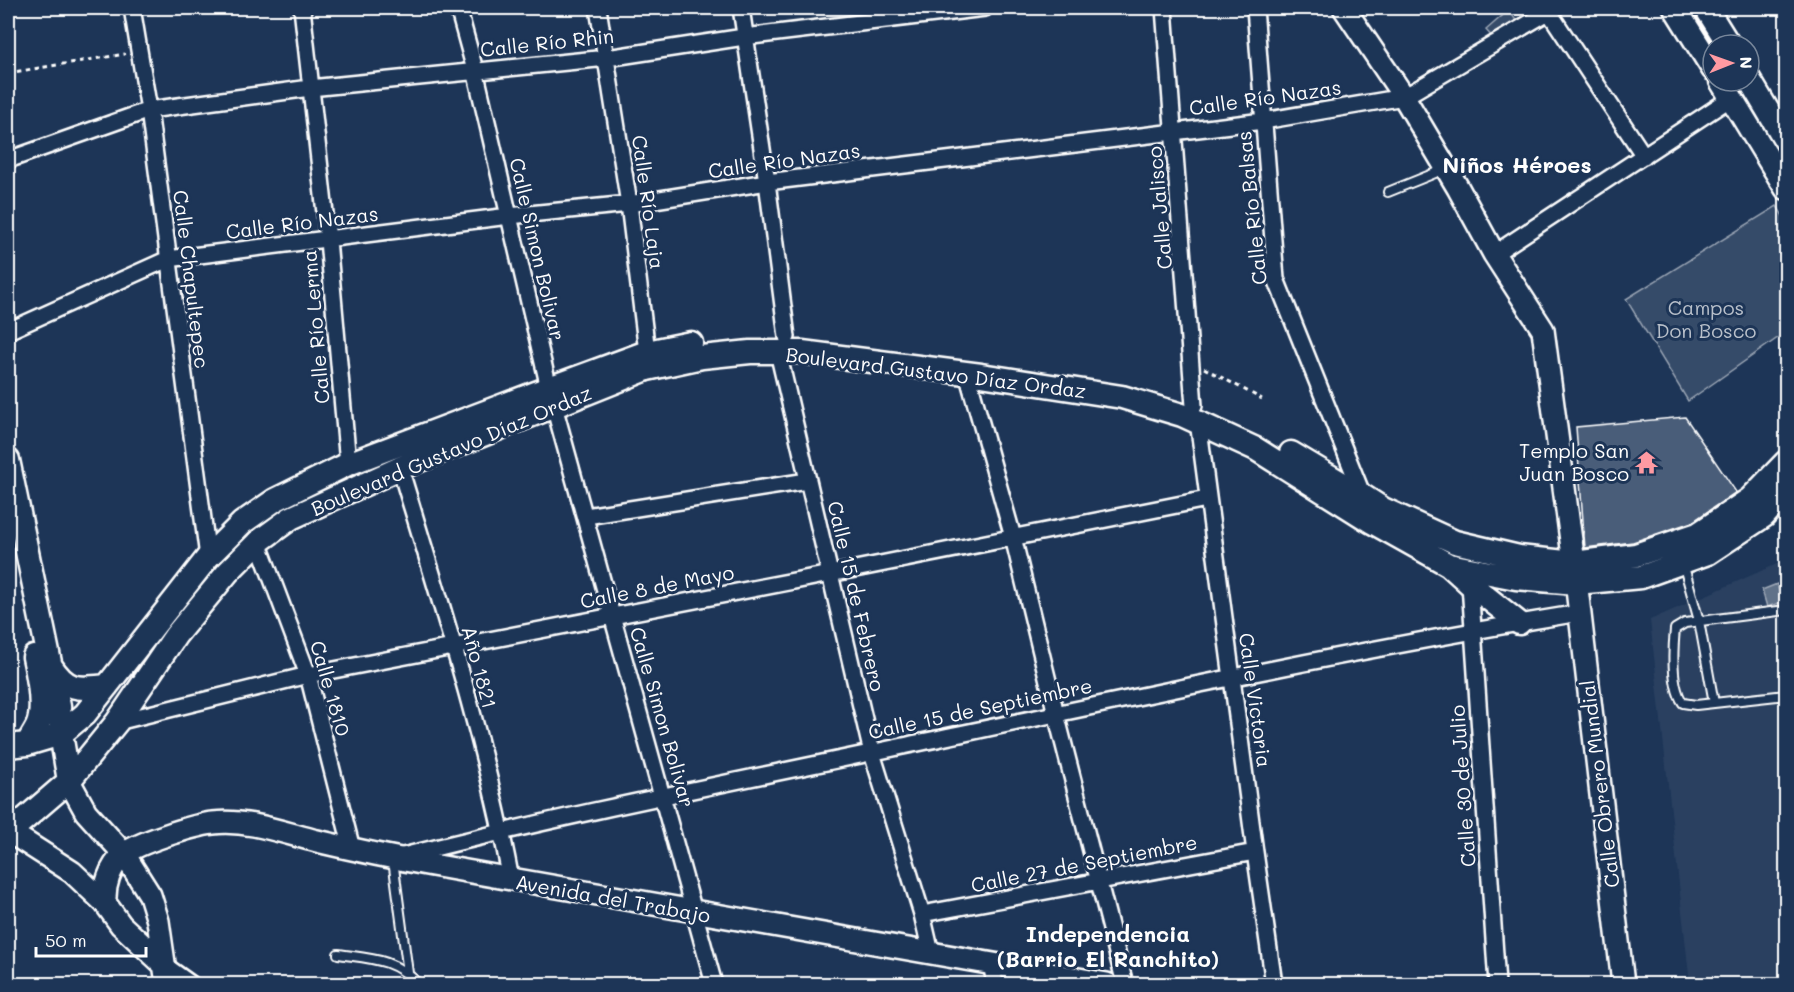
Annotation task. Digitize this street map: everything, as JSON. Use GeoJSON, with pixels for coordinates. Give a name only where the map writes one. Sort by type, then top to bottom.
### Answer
{"type":"FeatureCollection","features":[{"type":"Feature","properties":{"kind":"main road"},"geometry":{"type":"LineString","coordinates":[[1675,8],[1701,50]]}},
{"type":"Feature","properties":{"kind":"main road"},"geometry":{"type":"LineString","coordinates":[[1706,8],[1722,33]]}},
{"type":"Feature","properties":{"kind":"main road"},"geometry":{"type":"LineString","coordinates":[[1728,93],[1786,188]]}},
{"type":"Feature","properties":{"kind":"main road"},"geometry":{"type":"LineString","coordinates":[[1757,93],[1786,141]]}},
{"type":"Feature","properties":{"kind":"main road","name":"Boulevard Gustavo Díaz Ordaz"},"geometry":{"type":"LineString","coordinates":[[17,745],[61,734],[85,714],[208,556],[242,523],[275,500],[348,464],[552,397],[647,369],[702,357],[782,345],[803,337],[975,358],[1112,382],[1260,435],[1383,509],[1455,542],[1575,573],[1698,534],[1750,499],[1786,462]]}},
{"type":"Feature","properties":{"kind":"main road","name":"Boulevard Gustavo Díaz Ordaz"},"geometry":{"type":"LineString","coordinates":[[8,828],[19,824],[69,781],[117,722],[176,635],[228,572],[258,542],[291,518],[647,352],[744,338],[782,345],[802,352],[967,373],[1122,397],[1196,413],[1372,522],[1449,565],[1516,578],[1575,573],[1641,577],[1708,553],[1764,516],[1786,491]]}},
{"type":"Feature","properties":{"kind":"main road"},"geometry":{"type":"LineString","coordinates":[[8,460],[59,706],[69,781]]}},
{"type":"Feature","properties":{"kind":"main road"},"geometry":{"type":"LineString","coordinates":[[8,535],[38,675],[40,704],[38,726],[17,745]]}},
{"type":"Feature","properties":{"kind":"main road"},"geometry":{"type":"LineString","coordinates":[[1449,565],[1519,622]]}},
{"type":"Feature","properties":{"kind":"main road"},"geometry":{"type":"LineString","coordinates":[[51,666],[63,682],[72,687],[107,686]]}},
{"type":"Feature","properties":{"kind":"street","name":"Calle Chapultepec"},"geometry":{"type":"LineString","coordinates":[[132,8],[149,110],[208,556]]}},
{"type":"Feature","properties":{"kind":"street","name":"Calle Río Lerma"},"geometry":{"type":"LineString","coordinates":[[302,8],[328,240],[348,464]]}},
{"type":"Feature","properties":{"kind":"street","name":"Calle Simon Bolivar"},"geometry":{"type":"LineString","coordinates":[[458,8],[475,70],[552,397],[714,984]]}},
{"type":"Feature","properties":{"kind":"street","name":"Calle Río Laja"},"geometry":{"type":"LineString","coordinates":[[598,8],[629,204],[647,352]]}},
{"type":"Feature","properties":{"kind":"street","name":"Calle 15 de Febrero"},"geometry":{"type":"LineString","coordinates":[[741,8],[767,182],[782,345],[807,481],[872,753],[922,914],[931,953]]}},
{"type":"Feature","properties":{"kind":"street","name":"Calle Río Rhin"},"geometry":{"type":"LineString","coordinates":[[8,160],[149,110],[310,88],[607,58],[744,37],[985,8]]}},
{"type":"Feature","properties":{"kind":"street","name":"Calle Jalisco"},"geometry":{"type":"LineString","coordinates":[[1164,8],[1196,413]]}},
{"type":"Feature","properties":{"kind":"street","name":"Calle Río Balsas"},"geometry":{"type":"LineString","coordinates":[[1255,8],[1276,279],[1363,496]]}},
{"type":"Feature","properties":{"kind":"street","name":"Calle Obrero Mundial"},"geometry":{"type":"LineString","coordinates":[[1344,8],[1404,97],[1494,254],[1543,330],[1575,573],[1623,984]]}},
{"type":"Feature","properties":{"kind":"street","name":"Calle Río Nazas"},"geometry":{"type":"LineString","coordinates":[[8,331],[168,260],[509,216],[629,204],[767,182],[1263,121],[1404,97],[1552,10]]}},
{"type":"Feature","properties":{"kind":"street"},"geometry":{"type":"LineString","coordinates":[[1552,10],[1644,156]]}},
{"type":"Feature","properties":{"kind":"street"},"geometry":{"type":"LineString","coordinates":[[1494,254],[1644,156],[1722,93]]}},
{"type":"Feature","properties":{"kind":"street"},"geometry":{"type":"LineString","coordinates":[[967,373],[1013,537],[1125,984]]}},
{"type":"Feature","properties":{"kind":"street","name":"Calle Victoria"},"geometry":{"type":"LineString","coordinates":[[1196,413],[1274,984]]}},
{"type":"Feature","properties":{"kind":"street","name":"Año 1821"},"geometry":{"type":"LineString","coordinates":[[400,468],[454,646],[502,831],[511,880]]}},
{"type":"Feature","properties":{"kind":"street"},"geometry":{"type":"LineString","coordinates":[[586,516],[807,481]]}},
{"type":"Feature","properties":{"kind":"street","name":"Calle 8 de Mayo"},"geometry":{"type":"LineString","coordinates":[[117,722],[308,675],[1207,499]]}},
{"type":"Feature","properties":{"kind":"street","name":"Calle 1810"},"geometry":{"type":"LineString","coordinates":[[258,542],[308,675],[352,849]]}},
{"type":"Feature","properties":{"kind":"street","name":"Calle 30 de Julio"},"geometry":{"type":"LineString","coordinates":[[1470,584],[1497,984]]}},
{"type":"Feature","properties":{"kind":"street","name":"Calle 15 de Septiembre"},"geometry":{"type":"LineString","coordinates":[[393,858],[502,831],[663,796],[1056,714],[1472,630],[1579,613]]}},
{"type":"Feature","properties":{"kind":"street"},"geometry":{"type":"LineString","coordinates":[[69,781],[86,812],[124,854],[150,895],[158,921],[165,974]]}},
{"type":"Feature","properties":{"kind":"street","name":"Avenida del Trabajo"},"geometry":{"type":"LineString","coordinates":[[124,854],[153,840],[213,823],[258,826],[393,858],[511,880],[1107,984]]}},
{"type":"Feature","properties":{"kind":"street"},"geometry":{"type":"LineString","coordinates":[[8,833],[72,872],[105,903],[121,925],[165,974],[191,984]]}},
{"type":"Feature","properties":{"kind":"street","name":"Calle 27 de Septiembre"},"geometry":{"type":"LineString","coordinates":[[922,914],[1255,852]]}},
{"type":"Feature","properties":{"kind":"street"},"geometry":{"type":"LineString","coordinates":[[105,903],[108,878],[124,854]]}},
{"type":"Feature","properties":{"kind":"street"},"geometry":{"type":"LineString","coordinates":[[121,925],[137,919],[144,910],[150,895]]}},
{"type":"Feature","properties":{"kind":"street"},"geometry":{"type":"LineString","coordinates":[[991,963],[995,984]]}},
{"type":"Feature","properties":{"kind":"lane"},"geometry":{"type":"LineString","coordinates":[[1388,192],[1447,169]]}},
{"type":"Feature","properties":{"kind":"lane"},"geometry":{"type":"LineString","coordinates":[[1683,562],[1699,621],[1714,703]]}},
{"type":"Feature","properties":{"kind":"lane"},"geometry":{"type":"LineString","coordinates":[[1786,610],[1685,623],[1675,628],[1673,645],[1676,694],[1683,703],[1696,705],[1786,695]]}},
{"type":"Feature","properties":{"kind":"lane"},"geometry":{"type":"LineString","coordinates":[[393,858],[408,974]]}},
{"type":"Feature","properties":{"kind":"lane"},"geometry":{"type":"LineString","coordinates":[[338,954],[386,962],[408,974],[419,984]]}},
{"type":"Feature","properties":{"kind":"path"},"geometry":{"type":"LineString","coordinates":[[8,73],[139,52]]}},
{"type":"Feature","properties":{"kind":"path"},"geometry":{"type":"LineString","coordinates":[[1192,361],[1262,399]]}},
{"type":"Feature","properties":{"kind":"shaded area"},"geometry":{"type":"Polygon","coordinates":[[[1786,560],[1786,984],[1690,984],[1650,620],[1786,560]]]}},
{"type":"Feature","properties":{"kind":"shaded area"},"geometry":{"type":"Polygon","coordinates":[[[1777,584],[1782,602],[1767,607],[1762,590],[1777,584]]]}},
{"type":"Feature","properties":{"kind":"green space"},"geometry":{"type":"Polygon","coordinates":[[[1509,10],[1517,22],[1495,40],[1486,30],[1509,10]]]}},
{"type":"Feature","properties":{"kind":"green space"},"geometry":{"type":"Polygon","coordinates":[[[1733,93],[1754,93],[1786,146],[1786,180],[1733,93]]]}},
{"type":"Feature","properties":{"kind":"green space","name":"Campos Don Bosco"},"geometry":{"type":"Polygon","coordinates":[[[1777,206],[1786,221],[1786,332],[1688,401],[1626,299],[1777,206]]]}},
{"type":"Feature","properties":{"kind":"building","name":"Templo San Juan Bosco"},"geometry":{"type":"Polygon","coordinates":[[[1685,417],[1736,492],[1692,522],[1633,542],[1585,548],[1576,427],[1685,417]]]}},
{"type":"Feature","properties":{"kind":"place","name":"Templo San Juan Bosco"},"geometry":{"type":"Point","coordinates":[1647,462]}},
{"type":"Feature","properties":{"kind":"district","name":"Niños Héroes"},"geometry":{"type":"Point","coordinates":[1517,164]}},
{"type":"Feature","properties":{"kind":"district","name":"Independencia (Barrio El Ranchito)"},"geometry":{"type":"Point","coordinates":[1108,946]}}]}
